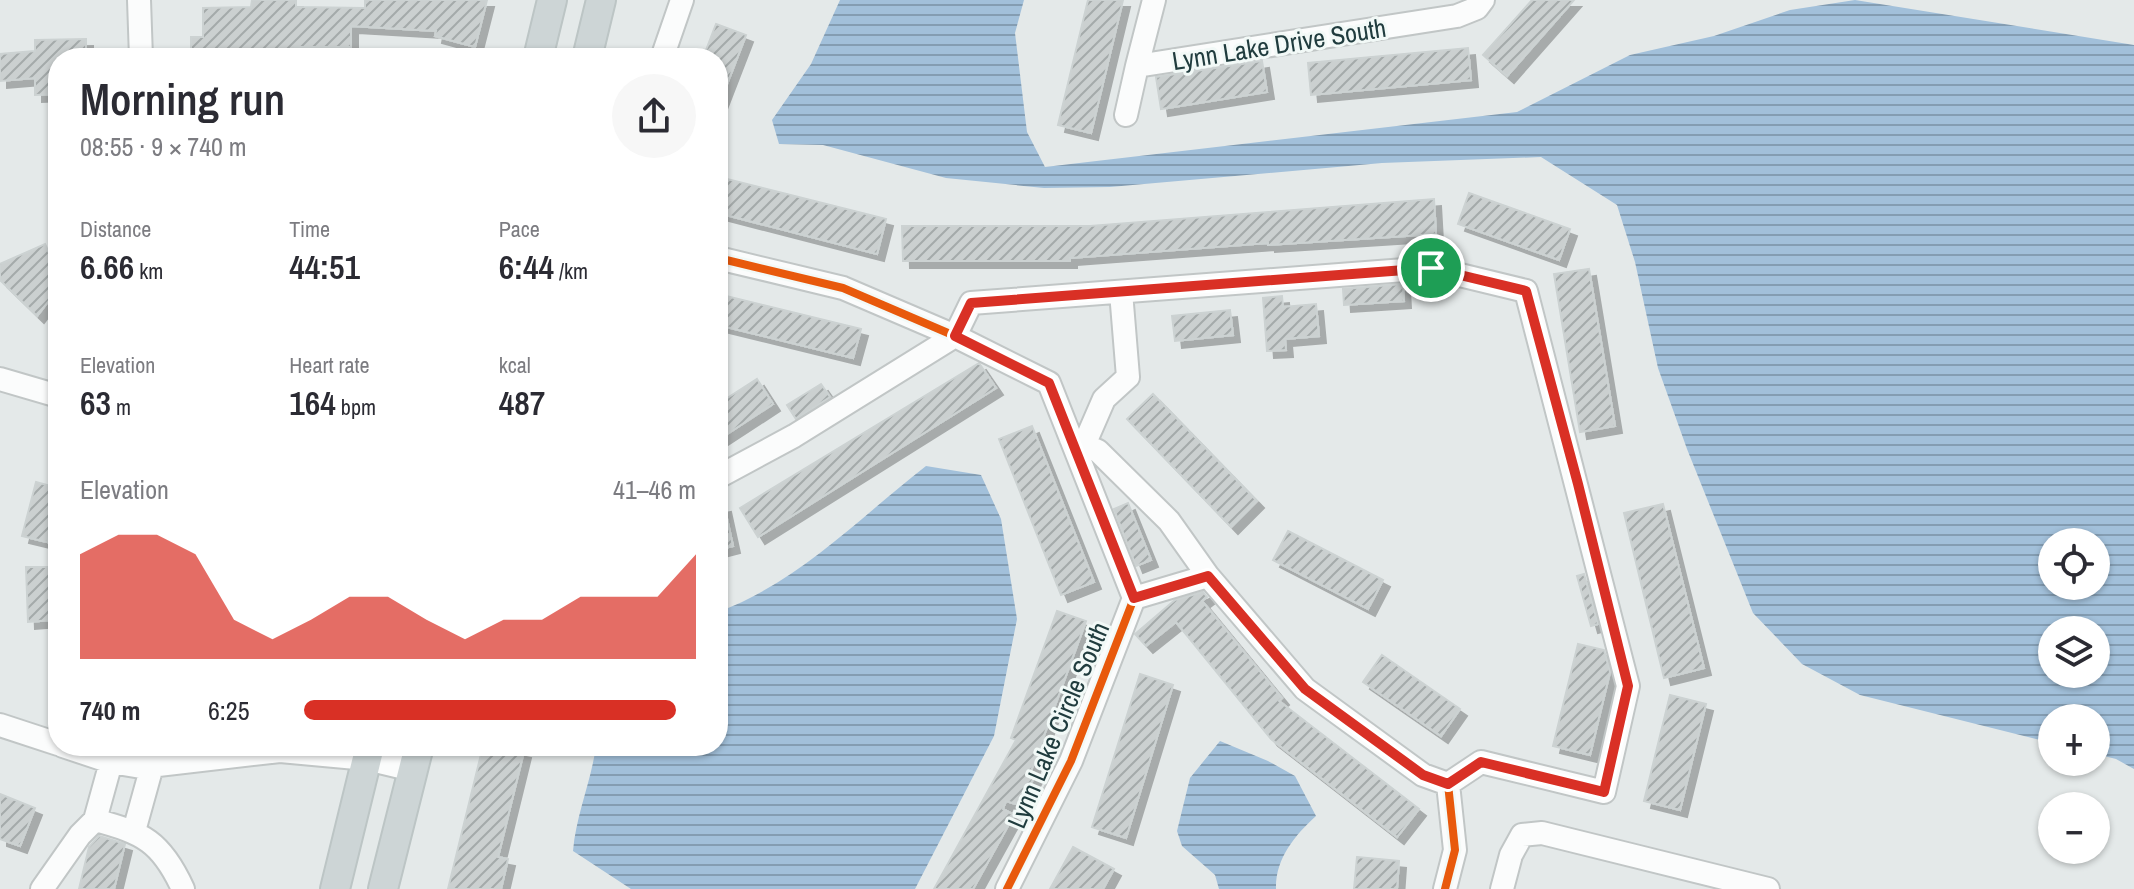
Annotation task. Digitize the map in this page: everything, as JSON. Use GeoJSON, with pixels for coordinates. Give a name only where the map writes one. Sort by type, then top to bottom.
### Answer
{"type":"FeatureCollection","features":[{"type":"Feature","properties":{"kind":"main road"},"geometry":{"type":"LineString","coordinates":[[540,48],[552,0]]}},
{"type":"Feature","properties":{"kind":"main road"},"geometry":{"type":"LineString","coordinates":[[589,48],[601,0]]}},
{"type":"Feature","properties":{"kind":"main road"},"geometry":{"type":"LineString","coordinates":[[335,889],[368,756]]}},
{"type":"Feature","properties":{"kind":"main road"},"geometry":{"type":"LineString","coordinates":[[383,889],[416,758]]}},
{"type":"Feature","properties":{"kind":"street"},"geometry":{"type":"LineString","coordinates":[[139,0],[141,48]]}},
{"type":"Feature","properties":{"kind":"street"},"geometry":{"type":"LineString","coordinates":[[665,48],[682,0]]}},
{"type":"Feature","properties":{"kind":"street","name":"Lynn Lake Drive South"},"geometry":{"type":"LineString","coordinates":[[1154,0],[1137,66],[1457,16],[1477,8],[1483,0]]}},
{"type":"Feature","properties":{"kind":"street"},"geometry":{"type":"LineString","coordinates":[[1126,115],[1137,66]]}},
{"type":"Feature","properties":{"kind":"street"},"geometry":{"type":"LineString","coordinates":[[728,260],[843,288],[955,336],[1049,383],[1078,442],[1134,598]]}},
{"type":"Feature","properties":{"kind":"street"},"geometry":{"type":"LineString","coordinates":[[728,472],[794,436],[955,336],[971,303],[1431,268],[1526,291],[1628,686],[1604,792],[1481,762],[1448,784]]}},
{"type":"Feature","properties":{"kind":"street"},"geometry":{"type":"LineString","coordinates":[[1078,442],[1104,399],[1128,377],[1121,292]]}},
{"type":"Feature","properties":{"kind":"street"},"geometry":{"type":"LineString","coordinates":[[0,379],[48,393]]}},
{"type":"Feature","properties":{"kind":"street"},"geometry":{"type":"LineString","coordinates":[[1078,442],[1098,451],[1169,521],[1208,576],[1305,689],[1423,775],[1448,784]]}},
{"type":"Feature","properties":{"kind":"street","name":"Lynn Lake Circle South"},"geometry":{"type":"LineString","coordinates":[[1007,889],[1071,761],[1134,598],[1208,576]]}},
{"type":"Feature","properties":{"kind":"street"},"geometry":{"type":"LineString","coordinates":[[0,725],[48,741]]}},
{"type":"Feature","properties":{"kind":"street"},"geometry":{"type":"LineString","coordinates":[[42,889],[80,835],[95,820],[111,756]]}},
{"type":"Feature","properties":{"kind":"street"},"geometry":{"type":"LineString","coordinates":[[116,756],[141,767],[237,756]]}},
{"type":"Feature","properties":{"kind":"street"},"geometry":{"type":"LineString","coordinates":[[134,831],[152,766]]}},
{"type":"Feature","properties":{"kind":"street"},"geometry":{"type":"LineString","coordinates":[[1445,889],[1455,850],[1448,784]]}},
{"type":"Feature","properties":{"kind":"street"},"geometry":{"type":"LineString","coordinates":[[95,820],[134,831],[153,844],[172,865],[183,889]]}},
{"type":"Feature","properties":{"kind":"street"},"geometry":{"type":"LineString","coordinates":[[1502,889],[1511,855],[1522,835],[1542,833],[1768,889]]}},
{"type":"Feature","properties":{"kind":"water"},"geometry":{"type":"Polygon","coordinates":[[[840,0],[1024,0],[1015,33],[1027,132],[1045,167],[1517,112],[1630,55],[1714,36],[1790,10],[1855,0],[2134,45],[2134,769],[2110,758],[2110,704],[2038,704],[2038,740],[1860,695],[1802,664],[1753,613],[1658,368],[1635,262],[1617,205],[1541,157],[1382,163],[1110,187],[1044,188],[946,178],[823,145],[779,144],[772,120],[811,64],[840,0]]]}},
{"type":"Feature","properties":{"kind":"water"},"geometry":{"type":"Polygon","coordinates":[[[926,466],[981,475],[1001,519],[1017,619],[994,736],[915,889],[631,889],[573,851],[594,756],[728,756],[728,608],[775,584],[827,547],[926,466]]]}},
{"type":"Feature","properties":{"kind":"water"},"geometry":{"type":"Polygon","coordinates":[[[1220,741],[1295,776],[1316,816],[1288,848],[1279,868],[1276,889],[1219,889],[1215,875],[1182,846],[1177,831],[1190,778],[1220,741]]]}},
{"type":"Feature","properties":{"kind":"building"},"geometry":{"type":"Polygon","coordinates":[[[252,0],[296,0],[296,7],[365,8],[365,0],[487,0],[475,47],[435,36],[436,31],[351,26],[351,47],[191,48],[191,37],[203,37],[203,8],[251,7],[252,0]]]}},
{"type":"Feature","properties":{"kind":"building"},"geometry":{"type":"Polygon","coordinates":[[[1088,0],[1123,0],[1091,133],[1058,125],[1088,0]]]}},
{"type":"Feature","properties":{"kind":"building"},"geometry":{"type":"Polygon","coordinates":[[[1532,0],[1574,0],[1507,76],[1483,55],[1532,0]]]}},
{"type":"Feature","properties":{"kind":"building"},"geometry":{"type":"Polygon","coordinates":[[[716,24],[746,35],[728,82],[728,48],[707,48],[716,24]]]}},
{"type":"Feature","properties":{"kind":"building"},"geometry":{"type":"Polygon","coordinates":[[[86,39],[86,48],[48,48],[48,94],[35,95],[35,78],[0,81],[0,54],[35,51],[35,40],[86,39]]]}},
{"type":"Feature","properties":{"kind":"building"},"geometry":{"type":"Polygon","coordinates":[[[1468,48],[1471,80],[1311,95],[1308,63],[1468,48]]]}},
{"type":"Feature","properties":{"kind":"building"},"geometry":{"type":"Polygon","coordinates":[[[1262,61],[1267,92],[1161,109],[1156,77],[1262,61]]]}},
{"type":"Feature","properties":{"kind":"building"},"geometry":{"type":"Polygon","coordinates":[[[728,179],[886,219],[877,254],[728,216],[728,179]]]}},
{"type":"Feature","properties":{"kind":"building"},"geometry":{"type":"Polygon","coordinates":[[[1469,193],[1570,229],[1559,260],[1458,224],[1469,193]]]}},
{"type":"Feature","properties":{"kind":"building"},"geometry":{"type":"Polygon","coordinates":[[[1434,199],[1436,234],[1268,243],[1070,258],[1070,261],[903,261],[902,226],[1090,226],[1434,199]]]}},
{"type":"Feature","properties":{"kind":"building"},"geometry":{"type":"Polygon","coordinates":[[[45,244],[48,251],[48,302],[37,316],[0,280],[0,264],[45,244]]]}},
{"type":"Feature","properties":{"kind":"building"},"geometry":{"type":"Polygon","coordinates":[[[1589,269],[1615,426],[1580,432],[1554,274],[1589,269]]]}},
{"type":"Feature","properties":{"kind":"building"},"geometry":{"type":"Polygon","coordinates":[[[1403,284],[1404,301],[1344,305],[1343,289],[1403,284]]]}},
{"type":"Feature","properties":{"kind":"building"},"geometry":{"type":"Polygon","coordinates":[[[728,296],[861,329],[853,358],[728,327],[728,296]]]}},
{"type":"Feature","properties":{"kind":"building"},"geometry":{"type":"Polygon","coordinates":[[[1282,296],[1283,307],[1316,304],[1319,336],[1285,339],[1286,350],[1267,351],[1263,298],[1282,296]]]}},
{"type":"Feature","properties":{"kind":"building"},"geometry":{"type":"Polygon","coordinates":[[[1230,310],[1233,335],[1175,341],[1172,316],[1230,310]]]}},
{"type":"Feature","properties":{"kind":"building"},"geometry":{"type":"Polygon","coordinates":[[[979,363],[996,388],[758,537],[740,508],[979,363]]]}},
{"type":"Feature","properties":{"kind":"building"},"geometry":{"type":"Polygon","coordinates":[[[757,379],[773,404],[728,433],[728,398],[757,379]]]}},
{"type":"Feature","properties":{"kind":"building"},"geometry":{"type":"Polygon","coordinates":[[[821,384],[830,397],[796,419],[787,405],[821,384]]]}},
{"type":"Feature","properties":{"kind":"building"},"geometry":{"type":"Polygon","coordinates":[[[1153,394],[1257,501],[1231,527],[1127,419],[1153,394]]]}},
{"type":"Feature","properties":{"kind":"building"},"geometry":{"type":"Polygon","coordinates":[[[1032,426],[1094,582],[1061,595],[999,439],[1032,426]]]}},
{"type":"Feature","properties":{"kind":"building"},"geometry":{"type":"Polygon","coordinates":[[[36,482],[48,485],[47,542],[22,536],[36,482]]]}},
{"type":"Feature","properties":{"kind":"building"},"geometry":{"type":"Polygon","coordinates":[[[1128,503],[1151,560],[1136,566],[1114,509],[1128,503]]]}},
{"type":"Feature","properties":{"kind":"building"},"geometry":{"type":"Polygon","coordinates":[[[1663,504],[1704,668],[1664,678],[1624,513],[1663,504]]]}},
{"type":"Feature","properties":{"kind":"building"},"geometry":{"type":"Polygon","coordinates":[[[728,523],[733,546],[728,547],[728,523]]]}},
{"type":"Feature","properties":{"kind":"building"},"geometry":{"type":"Polygon","coordinates":[[[1288,531],[1383,580],[1368,609],[1273,560],[1288,531]]]}},
{"type":"Feature","properties":{"kind":"building"},"geometry":{"type":"Polygon","coordinates":[[[26,567],[48,567],[48,620],[28,622],[26,567]]]}},
{"type":"Feature","properties":{"kind":"building"},"geometry":{"type":"Polygon","coordinates":[[[1584,574],[1598,624],[1591,626],[1577,576],[1584,574]]]}},
{"type":"Feature","properties":{"kind":"building"},"geometry":{"type":"Polygon","coordinates":[[[1203,592],[1207,597],[1202,601],[1282,698],[1279,701],[1419,809],[1397,837],[1271,739],[1176,622],[1146,646],[1135,634],[1175,600],[1203,592]]]}},
{"type":"Feature","properties":{"kind":"building"},"geometry":{"type":"Polygon","coordinates":[[[1057,611],[1086,621],[1031,771],[1036,774],[1019,805],[1006,801],[1003,809],[1014,815],[973,889],[934,889],[1016,740],[1011,738],[1057,611]]]}},
{"type":"Feature","properties":{"kind":"building"},"geometry":{"type":"Polygon","coordinates":[[[1578,644],[1604,650],[1610,672],[1590,755],[1553,746],[1578,644]]]}},
{"type":"Feature","properties":{"kind":"building"},"geometry":{"type":"Polygon","coordinates":[[[1382,655],[1460,709],[1441,736],[1363,682],[1382,655]]]}},
{"type":"Feature","properties":{"kind":"building"},"geometry":{"type":"Polygon","coordinates":[[[1140,674],[1173,685],[1126,838],[1092,827],[1140,674]]]}},
{"type":"Feature","properties":{"kind":"building"},"geometry":{"type":"Polygon","coordinates":[[[1670,695],[1706,704],[1680,810],[1644,801],[1670,695]]]}},
{"type":"Feature","properties":{"kind":"building"},"geometry":{"type":"Polygon","coordinates":[[[481,756],[523,756],[498,857],[508,859],[501,889],[448,889],[481,756]]]}},
{"type":"Feature","properties":{"kind":"building"},"geometry":{"type":"Polygon","coordinates":[[[0,794],[35,808],[20,846],[0,839],[0,794]]]}},
{"type":"Feature","properties":{"kind":"building"},"geometry":{"type":"Polygon","coordinates":[[[99,836],[125,844],[114,889],[79,889],[89,847],[99,836]]]}},
{"type":"Feature","properties":{"kind":"building"},"geometry":{"type":"Polygon","coordinates":[[[1073,847],[1114,869],[1103,889],[1050,889],[1073,847]]]}},
{"type":"Feature","properties":{"kind":"building"},"geometry":{"type":"Polygon","coordinates":[[[1357,857],[1399,861],[1397,889],[1354,889],[1357,857]]]}},
{"type":"Feature","properties":{"kind":"cycle path"},"geometry":{"type":"LineString","coordinates":[[728,260],[843,288],[955,336],[971,303],[1431,268],[1526,291],[1628,686],[1604,792],[1481,762],[1448,784]]}},
{"type":"Feature","properties":{"kind":"cycle path"},"geometry":{"type":"LineString","coordinates":[[1007,889],[1071,761],[1134,598],[1208,576],[1305,689],[1423,775],[1448,784],[1455,850],[1445,889]]}},
{"type":"Feature","properties":{"kind":"route"},"geometry":{"type":"LineString","coordinates":[[1431,268],[1526,291],[1628,686],[1604,792],[1481,762],[1448,784],[1423,775],[1305,689],[1208,576],[1134,598],[1049,383],[955,336],[971,303],[1431,268]]}}]}
